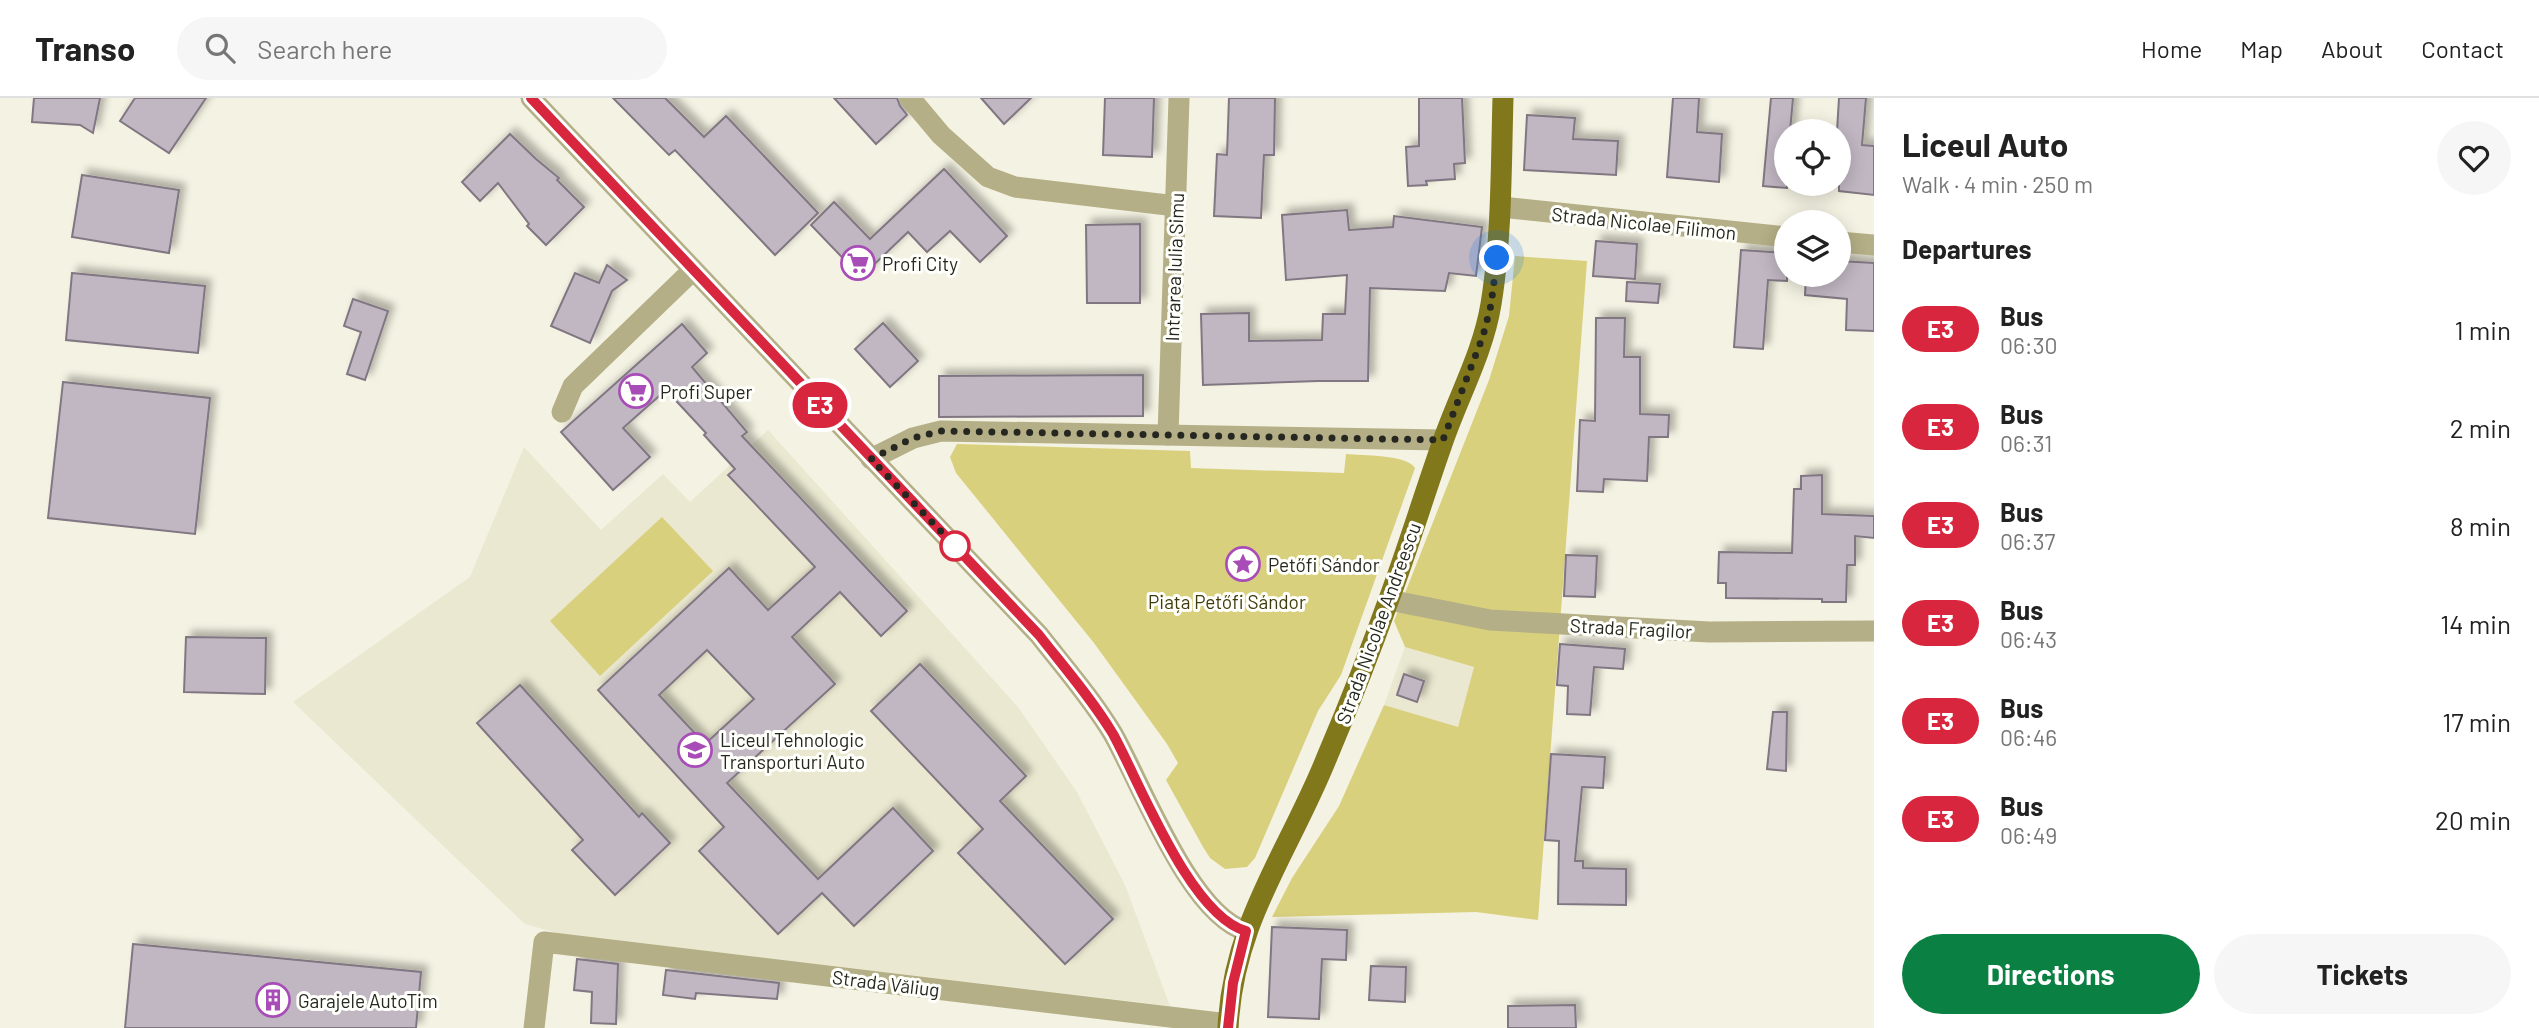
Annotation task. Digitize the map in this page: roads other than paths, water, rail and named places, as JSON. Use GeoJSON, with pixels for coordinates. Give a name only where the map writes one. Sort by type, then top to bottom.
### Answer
{"type":"FeatureCollection","features":[{"type":"Feature","properties":{"kind":"main road","name":"Strada Nicolae Andreescu"},"geometry":{"type":"LineString","coordinates":[[1228,1026],[1233,983],[1246,931],[1259,896],[1306,807],[1389,600],[1443,440],[1483,336],[1491,305],[1499,243],[1503,98]]}},
{"type":"Feature","properties":{"kind":"street"},"geometry":{"type":"LineString","coordinates":[[531,98],[1039,635],[1112,733],[1181,865],[1202,899],[1216,914],[1234,927],[1246,931]]}},
{"type":"Feature","properties":{"kind":"street"},"geometry":{"type":"LineString","coordinates":[[910,98],[941,135],[988,177],[1015,187],[1176,206]]}},
{"type":"Feature","properties":{"kind":"street","name":"Intrarea Iulia Simu"},"geometry":{"type":"LineString","coordinates":[[1168,435],[1179,98]]}},
{"type":"Feature","properties":{"kind":"street","name":"Strada Nicolae Filimon"},"geometry":{"type":"LineString","coordinates":[[1501,207],[1774,236]]}},
{"type":"Feature","properties":{"kind":"street"},"geometry":{"type":"LineString","coordinates":[[1851,243],[1874,245]]}},
{"type":"Feature","properties":{"kind":"street"},"geometry":{"type":"LineString","coordinates":[[562,412],[573,386],[693,270]]}},
{"type":"Feature","properties":{"kind":"street"},"geometry":{"type":"LineString","coordinates":[[871,459],[913,438],[941,431],[1443,440]]}},
{"type":"Feature","properties":{"kind":"street","name":"Strada Fragilor"},"geometry":{"type":"LineString","coordinates":[[1389,600],[1490,620],[1709,632],[1874,631]]}},
{"type":"Feature","properties":{"kind":"street","name":"Strada Văliug"},"geometry":{"type":"LineString","coordinates":[[534,1028],[544,942],[1228,1026]]}},
{"type":"Feature","properties":{"kind":"place","name":"Profi City"},"geometry":{"type":"Point","coordinates":[858,263]}},
{"type":"Feature","properties":{"kind":"place","name":"Profi Super"},"geometry":{"type":"Point","coordinates":[636,391]}},
{"type":"Feature","properties":{"kind":"place","name":"Petőfi Sándor"},"geometry":{"type":"Point","coordinates":[1243,564]}},
{"type":"Feature","properties":{"kind":"place","name":"Liceul Tehnologic Transporturi Auto"},"geometry":{"type":"Point","coordinates":[695,750]}},
{"type":"Feature","properties":{"kind":"place","name":"Garajele AutoTim"},"geometry":{"type":"Point","coordinates":[273,1000]}},
{"type":"Feature","properties":{"kind":"park label","name":"Piața Petőfi Sándor"},"geometry":{"type":"Point","coordinates":[1227,601]}}]}
